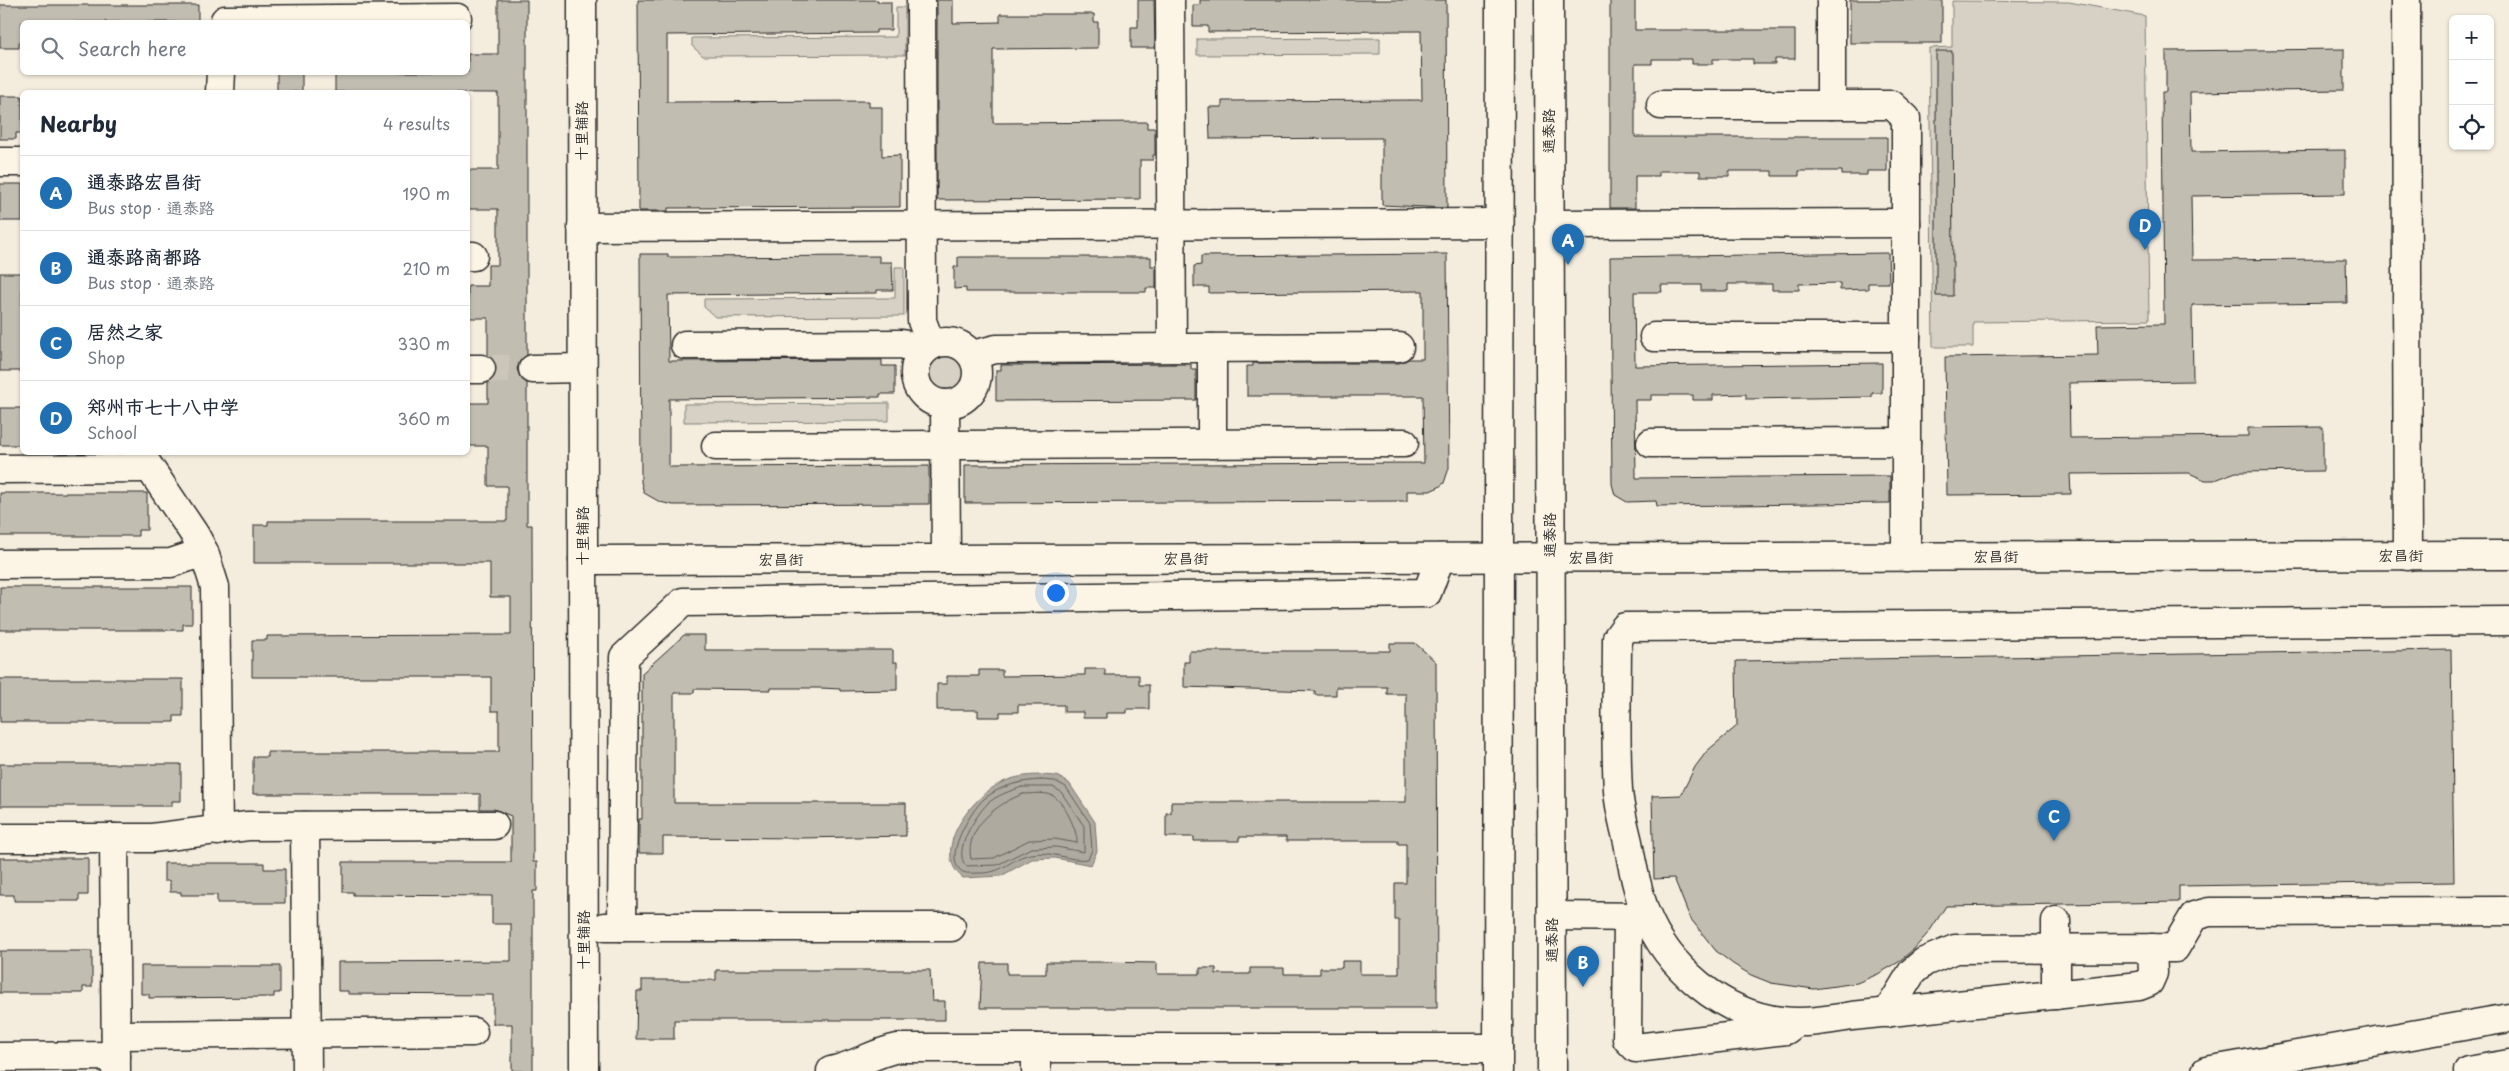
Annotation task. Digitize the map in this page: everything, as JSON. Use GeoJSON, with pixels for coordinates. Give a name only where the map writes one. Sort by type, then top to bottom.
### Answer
{"type":"FeatureCollection","features":[{"type":"Feature","properties":{"kind":"street","name":"十里铺路"},"geometry":{"type":"LineString","coordinates":[[582,0],[584,1071]]}},
{"type":"Feature","properties":{"kind":"street"},"geometry":{"type":"LineString","coordinates":[[685,346],[902,344],[927,348],[949,341],[966,348],[972,355],[978,372],[972,391],[965,398],[955,403],[935,402],[919,388],[915,368],[927,348],[922,321],[921,0]]}},
{"type":"Feature","properties":{"kind":"street"},"geometry":{"type":"LineString","coordinates":[[1170,0],[1172,348]]}},
{"type":"Feature","properties":{"kind":"street"},"geometry":{"type":"LineString","coordinates":[[831,1071],[853,1066],[879,1052],[898,1048],[1036,1059],[1498,1059],[1500,0]]}},
{"type":"Feature","properties":{"kind":"street","name":"通泰路"},"geometry":{"type":"LineString","coordinates":[[1550,0],[1552,1071]]}},
{"type":"Feature","properties":{"kind":"street"},"geometry":{"type":"LineString","coordinates":[[1831,0],[1831,105]]}},
{"type":"Feature","properties":{"kind":"street"},"geometry":{"type":"LineString","coordinates":[[2406,0],[2408,556]]}},
{"type":"Feature","properties":{"kind":"street"},"geometry":{"type":"LineString","coordinates":[[225,14],[457,18]]}},
{"type":"Feature","properties":{"kind":"street"},"geometry":{"type":"LineString","coordinates":[[220,90],[221,75]]}},
{"type":"Feature","properties":{"kind":"street"},"geometry":{"type":"LineString","coordinates":[[1661,105],[1892,105],[1906,118],[1906,557]]}},
{"type":"Feature","properties":{"kind":"street"},"geometry":{"type":"LineString","coordinates":[[0,162],[20,162]]}},
{"type":"Feature","properties":{"kind":"street"},"geometry":{"type":"LineString","coordinates":[[582,227],[1499,223]]}},
{"type":"Feature","properties":{"kind":"street"},"geometry":{"type":"LineString","coordinates":[[1549,224],[1906,223]]}},
{"type":"Feature","properties":{"kind":"street"},"geometry":{"type":"LineString","coordinates":[[1654,338],[1906,337]]}},
{"type":"Feature","properties":{"kind":"street"},"geometry":{"type":"LineString","coordinates":[[972,355],[996,349],[1399,346]]}},
{"type":"Feature","properties":{"kind":"street"},"geometry":{"type":"LineString","coordinates":[[1212,348],[1212,444]]}},
{"type":"Feature","properties":{"kind":"street"},"geometry":{"type":"LineString","coordinates":[[533,369],[582,368]]}},
{"type":"Feature","properties":{"kind":"street"},"geometry":{"type":"LineString","coordinates":[[945,404],[946,559]]}},
{"type":"Feature","properties":{"kind":"street"},"geometry":{"type":"LineString","coordinates":[[1651,443],[1906,442]]}},
{"type":"Feature","properties":{"kind":"street"},"geometry":{"type":"LineString","coordinates":[[716,446],[1404,443]]}},
{"type":"Feature","properties":{"kind":"street"},"geometry":{"type":"LineString","coordinates":[[0,469],[144,460],[204,552],[215,588],[218,830]]}},
{"type":"Feature","properties":{"kind":"street"},"geometry":{"type":"LineString","coordinates":[[0,564],[171,563],[204,552]]}},
{"type":"Feature","properties":{"kind":"street","name":"宏昌街"},"geometry":{"type":"LineString","coordinates":[[583,560],[2509,556]]}},
{"type":"Feature","properties":{"kind":"street"},"geometry":{"type":"LineString","coordinates":[[622,927],[624,657],[683,602],[1427,593],[1440,558]]}},
{"type":"Feature","properties":{"kind":"street"},"geometry":{"type":"LineString","coordinates":[[1158,559],[1159,596]]}},
{"type":"Feature","properties":{"kind":"street"},"geometry":{"type":"LineString","coordinates":[[1796,1022],[1786,1030],[1636,1048],[1627,1039],[1638,917],[1635,880],[1618,792],[1617,638],[1625,627],[2509,621]]}},
{"type":"Feature","properties":{"kind":"street"},"geometry":{"type":"LineString","coordinates":[[0,838],[152,838],[248,826],[494,825]]}},
{"type":"Feature","properties":{"kind":"street"},"geometry":{"type":"LineString","coordinates":[[305,826],[307,1071]]}},
{"type":"Feature","properties":{"kind":"street"},"geometry":{"type":"LineString","coordinates":[[114,838],[116,1054]]}},
{"type":"Feature","properties":{"kind":"street"},"geometry":{"type":"LineString","coordinates":[[1887,1012],[1912,972],[1924,962],[1956,949],[2175,948],[2194,916],[2209,912],[2509,912]]}},
{"type":"Feature","properties":{"kind":"street"},"geometry":{"type":"LineString","coordinates":[[1552,916],[1638,917],[1662,942],[1684,971],[1712,995],[1744,1012],[1780,1021],[1796,1022],[1816,1023],[1887,1012],[2121,989],[2149,982],[2153,974],[2152,948]]}},
{"type":"Feature","properties":{"kind":"street"},"geometry":{"type":"LineString","coordinates":[[2056,921],[2056,996]]}},
{"type":"Feature","properties":{"kind":"street"},"geometry":{"type":"LineString","coordinates":[[584,927],[951,927]]}},
{"type":"Feature","properties":{"kind":"street"},"geometry":{"type":"LineString","coordinates":[[2206,1071],[2509,1018]]}},
{"type":"Feature","properties":{"kind":"street"},"geometry":{"type":"LineString","coordinates":[[0,1057],[116,1054],[306,1034],[473,1032]]}},
{"type":"Feature","properties":{"kind":"street"},"geometry":{"type":"LineString","coordinates":[[2468,1071],[2509,1064]]}},
{"type":"Feature","properties":{"kind":"shaded area"},"geometry":{"type":"Polygon","coordinates":[[[1952,1],[2069,2],[2145,16],[2149,320],[1973,322],[1973,347],[1933,347],[1929,48],[1952,47],[1952,1]]]}},
{"type":"Feature","properties":{"kind":"shaded area"},"geometry":{"type":"Polygon","coordinates":[[[896,7],[905,7],[905,55],[703,56],[692,46],[692,38],[896,37],[896,7]]]}},
{"type":"Feature","properties":{"kind":"shaded area"},"geometry":{"type":"Polygon","coordinates":[[[1380,38],[1380,54],[1197,55],[1197,39],[1380,38]]]}},
{"type":"Feature","properties":{"kind":"shaded area"},"geometry":{"type":"Polygon","coordinates":[[[895,267],[904,267],[904,316],[715,317],[704,307],[704,299],[895,298],[895,267]]]}},
{"type":"Feature","properties":{"kind":"shaded area"},"geometry":{"type":"Polygon","coordinates":[[[946,354],[953,355],[959,359],[963,365],[963,379],[959,385],[953,389],[946,390],[939,389],[933,385],[929,379],[928,372],[929,365],[933,359],[939,355],[946,354]]]}},
{"type":"Feature","properties":{"kind":"shaded area"},"geometry":{"type":"Polygon","coordinates":[[[889,403],[889,421],[684,422],[684,404],[889,403]]]}},
{"type":"Feature","properties":{"kind":"water"},"geometry":{"type":"Polygon","coordinates":[[[1057,776],[1069,783],[1095,822],[1097,851],[1091,865],[1055,858],[1032,859],[1001,876],[963,878],[954,867],[951,855],[952,841],[966,814],[986,792],[997,785],[1019,777],[1057,776]]]}},
{"type":"Feature","properties":{"kind":"building"},"geometry":{"type":"Polygon","coordinates":[[[498,0],[527,0],[527,355],[520,361],[517,369],[520,377],[527,383],[527,525],[532,525],[533,862],[537,862],[537,891],[533,891],[533,1071],[512,1071],[512,1024],[493,1024],[493,995],[348,994],[348,991],[338,991],[338,962],[511,961],[511,924],[492,924],[492,896],[353,895],[353,892],[343,892],[343,862],[511,862],[511,816],[494,809],[480,809],[480,794],[253,794],[253,757],[267,757],[267,752],[499,752],[499,711],[491,711],[491,677],[252,677],[252,640],[267,640],[267,636],[511,635],[511,597],[490,597],[490,563],[254,563],[254,525],[268,525],[268,521],[507,521],[507,486],[488,486],[488,446],[470,446],[470,403],[488,403],[488,383],[494,377],[497,369],[494,361],[488,355],[488,318],[470,318],[470,286],[488,286],[488,265],[498,265],[498,209],[470,209],[470,170],[498,170],[498,93],[470,93],[470,90],[335,90],[335,75],[470,75],[470,54],[498,54],[498,0]]]}},
{"type":"Feature","properties":{"kind":"building"},"geometry":{"type":"Polygon","coordinates":[[[638,0],[878,0],[878,2],[891,2],[891,30],[876,30],[876,33],[667,35],[667,102],[869,101],[869,107],[882,107],[882,156],[900,155],[900,207],[668,208],[668,211],[639,211],[638,0]]]}},
{"type":"Feature","properties":{"kind":"building"},"geometry":{"type":"Polygon","coordinates":[[[937,0],[953,0],[953,23],[1000,22],[1000,14],[1094,14],[1094,22],[1098,22],[1098,48],[993,49],[993,123],[1147,122],[1147,128],[1155,128],[1155,155],[1153,155],[1153,160],[1140,160],[1140,199],[937,200],[937,0]]]}},
{"type":"Feature","properties":{"kind":"building"},"geometry":{"type":"Polygon","coordinates":[[[1138,0],[1154,0],[1155,48],[1131,48],[1131,27],[1138,27],[1138,0]]]}},
{"type":"Feature","properties":{"kind":"building"},"geometry":{"type":"Polygon","coordinates":[[[1200,0],[1446,0],[1447,208],[1382,205],[1382,138],[1210,139],[1209,107],[1222,107],[1222,101],[1422,100],[1421,31],[1208,32],[1208,26],[1193,26],[1193,5],[1200,5],[1200,0]]]}},
{"type":"Feature","properties":{"kind":"building"},"geometry":{"type":"Polygon","coordinates":[[[1610,0],[1635,0],[1635,30],[1795,30],[1795,59],[1775,59],[1775,64],[1753,64],[1753,59],[1713,59],[1713,64],[1692,64],[1692,59],[1652,59],[1652,64],[1635,64],[1635,137],[1887,137],[1887,171],[1867,171],[1867,175],[1842,175],[1842,171],[1799,171],[1799,176],[1772,176],[1772,171],[1729,171],[1729,176],[1700,176],[1700,171],[1659,171],[1659,176],[1635,176],[1635,208],[1610,208],[1610,0]]]}},
{"type":"Feature","properties":{"kind":"building"},"geometry":{"type":"Polygon","coordinates":[[[1850,0],[1942,0],[1942,43],[1850,43],[1850,0]]]}},
{"type":"Feature","properties":{"kind":"building"},"geometry":{"type":"Polygon","coordinates":[[[0,5],[198,5],[198,20],[20,20],[19,48],[0,48],[0,5]]]}},
{"type":"Feature","properties":{"kind":"building"},"geometry":{"type":"Polygon","coordinates":[[[2344,49],[2344,90],[2190,92],[2191,152],[2345,150],[2345,194],[2191,196],[2192,260],[2346,259],[2347,303],[2192,305],[2193,381],[2069,383],[2070,438],[2248,436],[2248,428],[2323,427],[2323,471],[2236,472],[2214,480],[2205,480],[2189,473],[2070,474],[2071,494],[1947,495],[1945,357],[2098,355],[2097,325],[2164,324],[2162,92],[2166,92],[2166,51],[2344,49]]]}},
{"type":"Feature","properties":{"kind":"building"},"geometry":{"type":"Polygon","coordinates":[[[1936,51],[1952,51],[1953,296],[1936,296],[1936,51]]]}},
{"type":"Feature","properties":{"kind":"building"},"geometry":{"type":"Polygon","coordinates":[[[277,75],[302,75],[302,90],[277,90],[277,75]]]}},
{"type":"Feature","properties":{"kind":"building"},"geometry":{"type":"Polygon","coordinates":[[[0,96],[20,96],[20,133],[16,133],[16,139],[0,139],[0,96]]]}},
{"type":"Feature","properties":{"kind":"building"},"geometry":{"type":"Polygon","coordinates":[[[0,184],[20,184],[20,221],[0,221],[0,184]]]}},
{"type":"Feature","properties":{"kind":"building"},"geometry":{"type":"Polygon","coordinates":[[[1888,253],[1889,283],[1868,283],[1868,289],[1840,290],[1840,283],[1799,284],[1799,290],[1772,290],[1772,284],[1728,284],[1728,291],[1701,291],[1701,285],[1661,285],[1662,292],[1634,292],[1635,366],[1882,363],[1882,393],[1872,393],[1872,397],[1746,399],[1746,394],[1713,395],[1713,400],[1693,400],[1693,395],[1651,395],[1651,400],[1635,400],[1636,478],[1890,476],[1890,503],[1657,506],[1656,501],[1627,502],[1615,495],[1612,484],[1610,257],[1888,253]]]}},
{"type":"Feature","properties":{"kind":"building"},"geometry":{"type":"Polygon","coordinates":[[[640,254],[668,254],[668,257],[879,256],[879,262],[892,262],[893,290],[877,290],[877,293],[668,295],[669,361],[882,360],[882,366],[895,366],[895,394],[880,394],[880,397],[669,399],[669,467],[929,466],[929,504],[673,505],[660,502],[644,493],[641,482],[640,254]]]}},
{"type":"Feature","properties":{"kind":"building"},"geometry":{"type":"Polygon","coordinates":[[[1447,254],[1449,468],[1444,483],[1439,487],[1430,491],[1407,491],[1407,501],[965,503],[965,465],[1424,463],[1423,396],[1247,396],[1247,366],[1253,366],[1253,363],[1399,363],[1408,359],[1423,359],[1423,291],[1209,293],[1209,287],[1194,287],[1194,266],[1201,265],[1201,256],[1447,254]]]}},
{"type":"Feature","properties":{"kind":"building"},"geometry":{"type":"Polygon","coordinates":[[[958,257],[1151,257],[1151,266],[1156,266],[1156,288],[1146,288],[1146,292],[966,292],[966,288],[954,289],[954,267],[958,267],[958,257]]]}},
{"type":"Feature","properties":{"kind":"building"},"geometry":{"type":"Polygon","coordinates":[[[0,273],[20,273],[20,371],[0,371],[0,273]]]}},
{"type":"Feature","properties":{"kind":"building"},"geometry":{"type":"Polygon","coordinates":[[[1191,364],[1191,369],[1196,369],[1196,400],[996,401],[996,370],[1001,370],[1001,365],[1191,364]]]}},
{"type":"Feature","properties":{"kind":"building"},"geometry":{"type":"Polygon","coordinates":[[[0,408],[20,408],[20,445],[0,445],[0,408]]]}},
{"type":"Feature","properties":{"kind":"building"},"geometry":{"type":"Polygon","coordinates":[[[0,493],[147,493],[147,530],[138,530],[138,536],[0,536],[0,493]]]}},
{"type":"Feature","properties":{"kind":"building"},"geometry":{"type":"Polygon","coordinates":[[[0,587],[192,587],[192,624],[183,624],[183,630],[0,630],[0,587]]]}},
{"type":"Feature","properties":{"kind":"building"},"geometry":{"type":"Polygon","coordinates":[[[684,635],[705,635],[705,650],[893,650],[893,662],[897,662],[897,690],[840,691],[840,689],[821,688],[771,688],[771,690],[694,689],[694,693],[674,693],[674,803],[906,803],[906,836],[802,838],[663,837],[663,853],[639,853],[639,819],[642,819],[642,673],[684,635]]]}},
{"type":"Feature","properties":{"kind":"building"},"geometry":{"type":"Polygon","coordinates":[[[1390,643],[1415,643],[1436,662],[1437,1008],[980,1008],[982,963],[1007,963],[1007,974],[1046,974],[1046,962],[1100,962],[1157,963],[1157,974],[1200,974],[1200,968],[1216,968],[1216,974],[1250,974],[1250,968],[1284,968],[1284,974],[1320,974],[1320,968],[1342,968],[1342,961],[1360,961],[1360,974],[1399,974],[1399,920],[1395,920],[1395,883],[1406,883],[1406,844],[1398,844],[1398,841],[1286,841],[1286,837],[1239,837],[1239,841],[1194,841],[1194,837],[1166,837],[1166,813],[1171,813],[1171,802],[1406,802],[1406,694],[1387,694],[1387,687],[1336,687],[1336,695],[1315,695],[1315,691],[1184,687],[1184,662],[1189,662],[1189,651],[1390,651],[1390,643]]]}},
{"type":"Feature","properties":{"kind":"building"},"geometry":{"type":"Polygon","coordinates":[[[2451,650],[2454,882],[2179,886],[2179,902],[1946,906],[1929,932],[1914,949],[1897,963],[1857,983],[1814,989],[1771,983],[1751,975],[1733,964],[1716,951],[1690,918],[1674,878],[1654,879],[1652,796],[1681,795],[1695,767],[1707,751],[1737,726],[1736,661],[2451,650]]]}},
{"type":"Feature","properties":{"kind":"building"},"geometry":{"type":"Polygon","coordinates":[[[1085,669],[1105,669],[1105,675],[1139,675],[1139,685],[1149,685],[1149,709],[1127,709],[1127,713],[1106,713],[1106,718],[1083,718],[1083,712],[1064,712],[1064,705],[1018,705],[1018,712],[1000,712],[1000,717],[978,717],[978,710],[937,710],[937,684],[947,684],[947,676],[979,676],[979,670],[1002,670],[1002,676],[1085,675],[1085,669]]]}},
{"type":"Feature","properties":{"kind":"building"},"geometry":{"type":"Polygon","coordinates":[[[0,679],[183,679],[183,716],[174,716],[174,722],[0,722],[0,679]]]}},
{"type":"Feature","properties":{"kind":"building"},"geometry":{"type":"Polygon","coordinates":[[[0,764],[181,764],[181,801],[172,801],[172,806],[0,806],[0,764]]]}},
{"type":"Feature","properties":{"kind":"building"},"geometry":{"type":"Polygon","coordinates":[[[0,858],[88,858],[88,895],[79,895],[79,901],[14,901],[14,895],[0,895],[0,858]]]}},
{"type":"Feature","properties":{"kind":"building"},"geometry":{"type":"Polygon","coordinates":[[[164,863],[264,863],[264,869],[285,869],[285,903],[217,903],[217,895],[181,895],[181,892],[170,892],[170,881],[164,881],[164,863]]]}},
{"type":"Feature","properties":{"kind":"building"},"geometry":{"type":"Polygon","coordinates":[[[0,951],[92,951],[92,987],[83,987],[83,993],[0,993],[0,951]]]}},
{"type":"Feature","properties":{"kind":"building"},"geometry":{"type":"Polygon","coordinates":[[[141,966],[280,966],[280,993],[274,993],[274,997],[149,998],[149,994],[141,994],[141,966]]]}},
{"type":"Feature","properties":{"kind":"building"},"geometry":{"type":"Polygon","coordinates":[[[716,970],[930,970],[932,1001],[945,1001],[945,1020],[674,1020],[674,1039],[636,1039],[637,991],[642,991],[642,980],[716,980],[716,970]]]}},
{"type":"Feature","properties":{"kind":"tunnel"},"geometry":{"type":"LineString","coordinates":[[481,369],[533,369]]}},
{"type":"Feature","properties":{"kind":"place","name":"郑州市七十八中学"},"geometry":{"type":"Point","coordinates":[2145,250]}},
{"type":"Feature","properties":{"kind":"place","name":"通泰路宏昌街"},"geometry":{"type":"Point","coordinates":[1568,265]}},
{"type":"Feature","properties":{"kind":"place","name":"居然之家"},"geometry":{"type":"Point","coordinates":[2054,841]}},
{"type":"Feature","properties":{"kind":"place","name":"通泰路商都路"},"geometry":{"type":"Point","coordinates":[1583,987]}}]}
